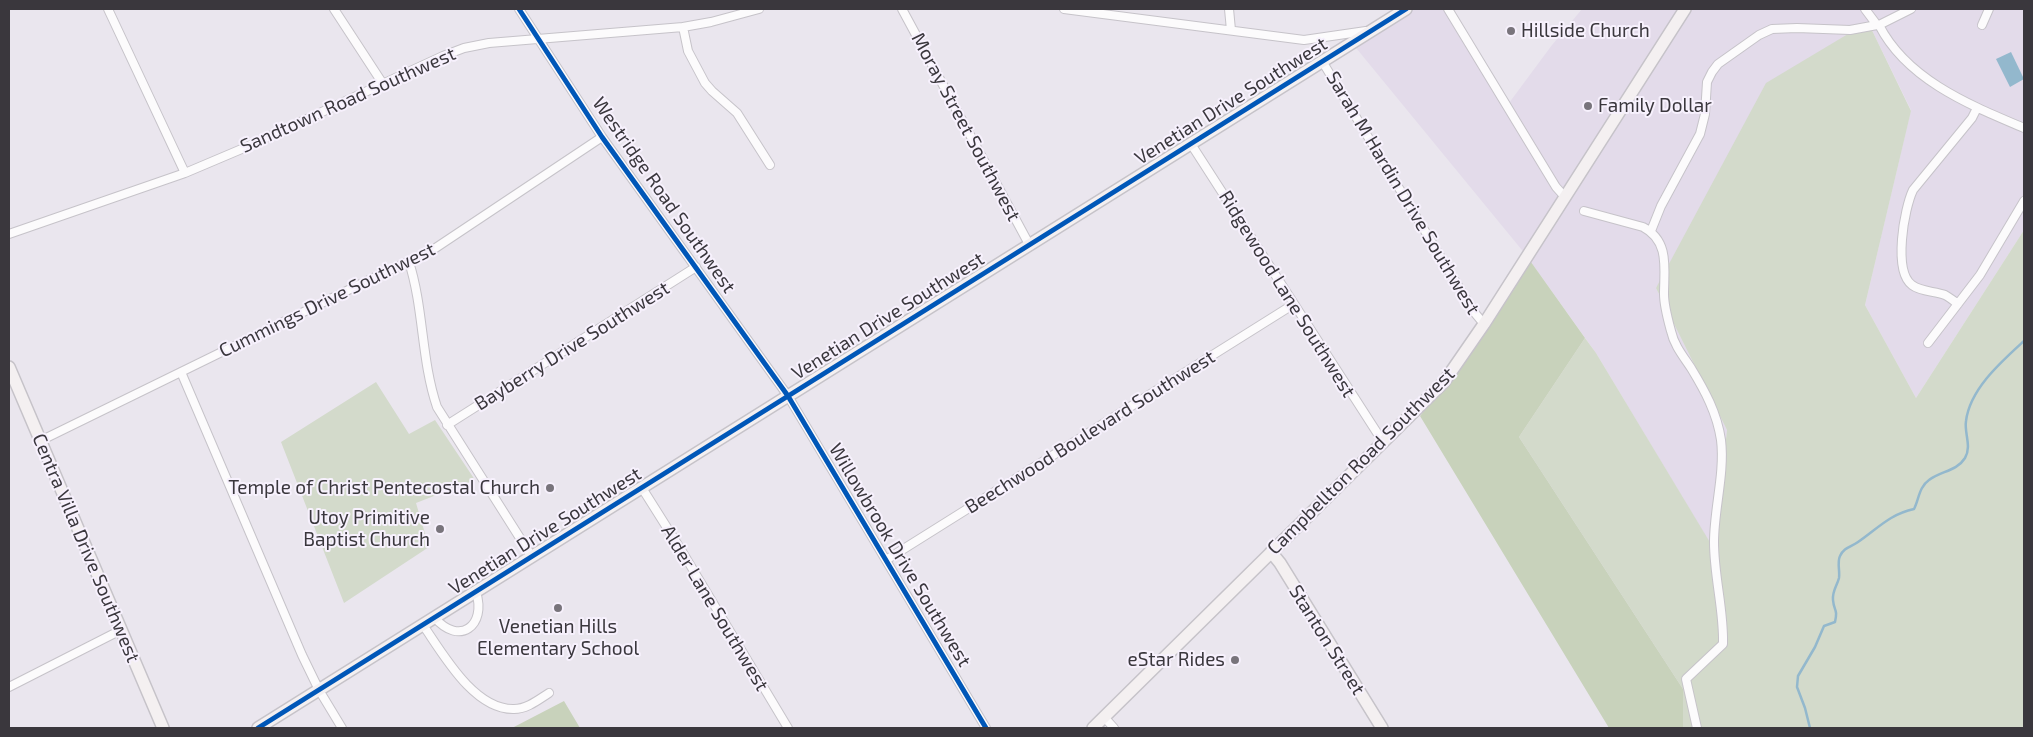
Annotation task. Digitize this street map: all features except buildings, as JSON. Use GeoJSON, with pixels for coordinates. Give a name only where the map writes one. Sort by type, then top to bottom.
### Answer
{"type":"FeatureCollection","features":[{"type":"Feature","properties":{"kind":"street"},"geometry":{"type":"LineString","coordinates":[[108,9],[185,173]]}},
{"type":"Feature","properties":{"kind":"street"},"geometry":{"type":"LineString","coordinates":[[334,9],[383,84]]}},
{"type":"Feature","properties":{"kind":"street","name":"Westridge Road Southwest"},"geometry":{"type":"LineString","coordinates":[[519,9],[602,137],[788,396]]}},
{"type":"Feature","properties":{"kind":"street","name":"Sandtown Road Southwest"},"geometry":{"type":"LineString","coordinates":[[9,234],[185,173],[464,48],[489,43],[683,27],[711,22],[759,9]]}},
{"type":"Feature","properties":{"kind":"street","name":"Moray Street Southwest"},"geometry":{"type":"LineString","coordinates":[[902,9],[1030,246]]}},
{"type":"Feature","properties":{"kind":"street"},"geometry":{"type":"LineString","coordinates":[[1064,9],[1111,12],[1304,40],[1373,29]]}},
{"type":"Feature","properties":{"kind":"street"},"geometry":{"type":"LineString","coordinates":[[1229,9],[1231,30]]}},
{"type":"Feature","properties":{"kind":"street","name":"Venetian Drive Southwest"},"geometry":{"type":"LineString","coordinates":[[258,728],[1406,9]]}},
{"type":"Feature","properties":{"kind":"street"},"geometry":{"type":"LineString","coordinates":[[1448,9],[1556,187],[1565,197]]}},
{"type":"Feature","properties":{"kind":"street","name":"Campbellton Road Southwest"},"geometry":{"type":"LineString","coordinates":[[1093,728],[1444,382],[1484,324],[1685,9]]}},
{"type":"Feature","properties":{"kind":"street"},"geometry":{"type":"LineString","coordinates":[[1651,231],[1661,206],[1700,134],[1705,114],[1708,82],[1718,64],[1759,35],[1772,29],[1850,30],[1877,25],[1865,9]]}},
{"type":"Feature","properties":{"kind":"street"},"geometry":{"type":"LineString","coordinates":[[1911,9],[1878,25],[1884,35],[1919,72],[1946,92],[1977,108],[2024,128]]}},
{"type":"Feature","properties":{"kind":"street"},"geometry":{"type":"LineString","coordinates":[[1982,25],[1989,9]]}},
{"type":"Feature","properties":{"kind":"street"},"geometry":{"type":"LineString","coordinates":[[683,27],[688,51],[705,83],[712,92],[737,113],[770,165]]}},
{"type":"Feature","properties":{"kind":"street","name":"Sarah M Hardin Drive Southwest"},"geometry":{"type":"LineString","coordinates":[[1322,61],[1474,312],[1484,324]]}},
{"type":"Feature","properties":{"kind":"street"},"geometry":{"type":"LineString","coordinates":[[1958,304],[1945,295],[1915,288],[1905,278],[1902,266],[1905,214],[1907,202],[1913,190],[1972,118],[1977,108]]}},
{"type":"Feature","properties":{"kind":"street","name":"Cummings Drive Southwest"},"geometry":{"type":"LineString","coordinates":[[40,441],[378,275],[409,262],[431,250],[602,137]]}},
{"type":"Feature","properties":{"kind":"street","name":"Ridgewood Lane Southwest"},"geometry":{"type":"LineString","coordinates":[[1192,144],[1383,442]]}},
{"type":"Feature","properties":{"kind":"street"},"geometry":{"type":"LineString","coordinates":[[1928,343],[1980,275],[2024,201]]}},
{"type":"Feature","properties":{"kind":"street"},"geometry":{"type":"LineString","coordinates":[[1584,211],[1651,231],[1659,239],[1664,251],[1664,297],[1671,333],[1676,346],[1704,389],[1718,422],[1722,461],[1715,512],[1714,543],[1716,576],[1723,626],[1723,644],[1686,679],[1697,728]]}},
{"type":"Feature","properties":{"kind":"street"},"geometry":{"type":"LineString","coordinates":[[409,262],[416,283],[430,388],[437,407],[532,557]]}},
{"type":"Feature","properties":{"kind":"street","name":"Bayberry Drive Southwest"},"geometry":{"type":"LineString","coordinates":[[447,425],[696,267]]}},
{"type":"Feature","properties":{"kind":"street","name":"Beechwood Boulevard Southwest"},"geometry":{"type":"LineString","coordinates":[[886,560],[1294,304]]}},
{"type":"Feature","properties":{"kind":"street","name":"Centra Villa Drive Southwest"},"geometry":{"type":"LineString","coordinates":[[9,368],[163,728]]}},
{"type":"Feature","properties":{"kind":"street"},"geometry":{"type":"LineString","coordinates":[[181,372],[302,655],[319,690],[342,728]]}},
{"type":"Feature","properties":{"kind":"street","name":"Willowbrook Drive Southwest"},"geometry":{"type":"LineString","coordinates":[[788,396],[986,728]]}},
{"type":"Feature","properties":{"kind":"street","name":"Alder Lane Southwest"},"geometry":{"type":"LineString","coordinates":[[642,488],[788,728]]}},
{"type":"Feature","properties":{"kind":"street","name":"Stanton Street"},"geometry":{"type":"LineString","coordinates":[[1271,552],[1280,563],[1382,728]]}},
{"type":"Feature","properties":{"kind":"street"},"geometry":{"type":"LineString","coordinates":[[435,618],[448,629],[459,632],[465,631],[472,626],[479,615],[476,592]]}},
{"type":"Feature","properties":{"kind":"street"},"geometry":{"type":"LineString","coordinates":[[423,625],[469,687],[484,700],[504,708],[515,709],[529,705],[549,693]]}},
{"type":"Feature","properties":{"kind":"street"},"geometry":{"type":"LineString","coordinates":[[9,687],[121,630]]}},
{"type":"Feature","properties":{"kind":"street"},"geometry":{"type":"LineString","coordinates":[[1104,717],[1114,728]]}},
{"type":"Feature","properties":{"kind":"shaded area"},"geometry":{"type":"Polygon","coordinates":[[[1409,9],[1451,9],[1509,103],[1552,45],[1582,9],[2024,9],[2024,230],[1916,398],[1865,305],[1911,110],[1868,22],[1656,288],[1727,430],[1714,550],[1596,353],[1526,255],[1352,43],[1409,9]]]}},
{"type":"Feature","properties":{"kind":"green space"},"geometry":{"type":"Polygon","coordinates":[[[1868,22],[1911,111],[1865,305],[1916,398],[2024,230],[2024,728],[1683,728],[1683,689],[1519,437],[1585,338],[1596,353],[1714,549],[1727,430],[1656,288],[1766,83],[1868,22]]]}},
{"type":"Feature","properties":{"kind":"green space"},"geometry":{"type":"Polygon","coordinates":[[[1526,255],[1585,338],[1519,437],[1683,689],[1683,728],[1609,728],[1420,416],[1456,369],[1526,255]]]}},
{"type":"Feature","properties":{"kind":"green space"},"geometry":{"type":"Polygon","coordinates":[[[376,382],[409,434],[435,420],[475,480],[416,503],[429,547],[344,603],[281,442],[376,382]]]}},
{"type":"Feature","properties":{"kind":"green space"},"geometry":{"type":"Polygon","coordinates":[[[564,701],[580,728],[512,728],[564,701]]]}},
{"type":"Feature","properties":{"kind":"water"},"geometry":{"type":"Polygon","coordinates":[[[2011,52],[2024,79],[2010,87],[1996,59],[2011,52]]]}},
{"type":"Feature","properties":{"kind":"waterway"},"geometry":{"type":"LineString","coordinates":[[1810,728],[1797,687],[1798,676],[1815,647],[1824,626],[1835,622],[1836,612],[1833,597],[1839,578],[1840,556],[1846,549],[1884,522],[1898,514],[1914,509],[1921,490],[1926,483],[1962,462],[1968,449],[1966,421],[1974,398],[1988,377],[2024,341]]}},
{"type":"Feature","properties":{"kind":"cycle path"},"geometry":{"type":"LineString","coordinates":[[519,9],[602,137],[788,396],[986,728]]}},
{"type":"Feature","properties":{"kind":"cycle path"},"geometry":{"type":"LineString","coordinates":[[258,728],[1406,9]]}},
{"type":"Feature","properties":{"kind":"place","name":"Hillside Church"},"geometry":{"type":"Point","coordinates":[1511,31]}},
{"type":"Feature","properties":{"kind":"place","name":"Family Dollar"},"geometry":{"type":"Point","coordinates":[1588,106]}},
{"type":"Feature","properties":{"kind":"place","name":"Temple of Christ Pentecostal Church"},"geometry":{"type":"Point","coordinates":[550,488]}},
{"type":"Feature","properties":{"kind":"place","name":"Utoy Primitive Baptist Church"},"geometry":{"type":"Point","coordinates":[440,529]}},
{"type":"Feature","properties":{"kind":"place","name":"Venetian Hills Elementary School"},"geometry":{"type":"Point","coordinates":[558,608]}},
{"type":"Feature","properties":{"kind":"place","name":"eStar Rides"},"geometry":{"type":"Point","coordinates":[1235,660]}}]}
